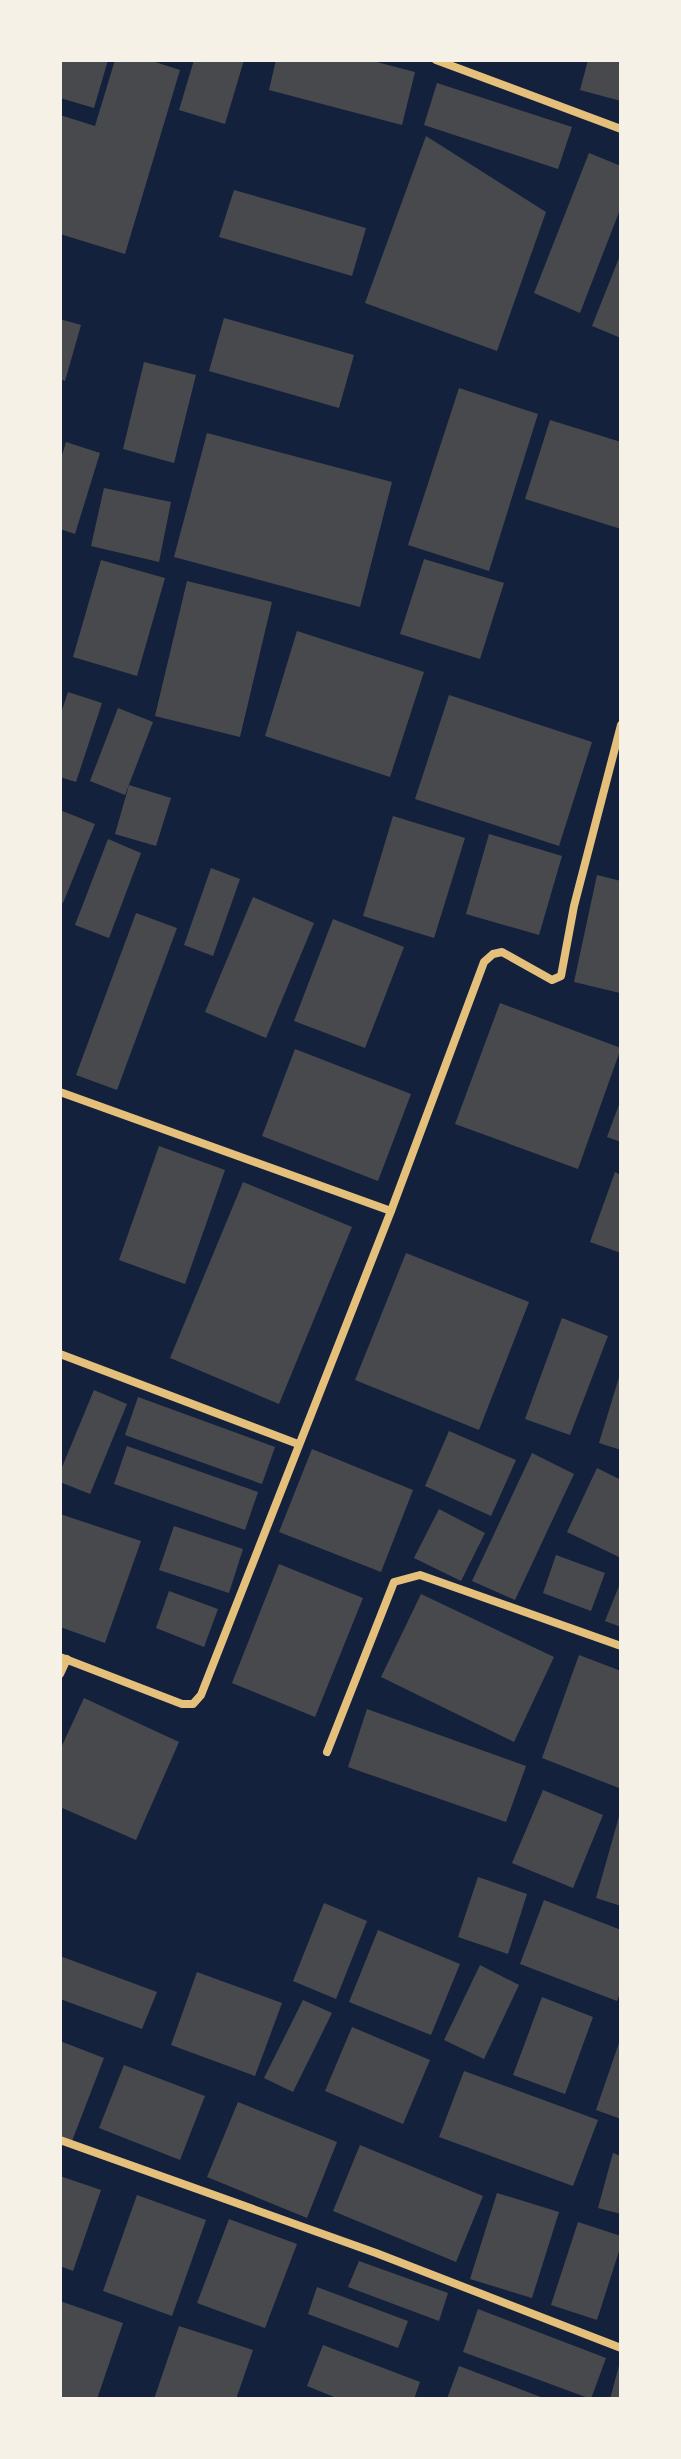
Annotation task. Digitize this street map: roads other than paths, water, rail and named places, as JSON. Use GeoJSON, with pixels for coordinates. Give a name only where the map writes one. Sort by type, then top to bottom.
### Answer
{"type":"FeatureCollection","features":[{"type":"Feature","properties":{"kind":"street"},"geometry":{"type":"LineString","coordinates":[[436,60],[621,129]]}},
{"type":"Feature","properties":{"kind":"street"},"geometry":{"type":"LineString","coordinates":[[60,1674],[63,1658],[182,1704],[193,1704],[201,1695],[391,1211],[484,962],[493,954],[502,952],[552,980],[561,976],[574,906],[621,725]]}},
{"type":"Feature","properties":{"kind":"street"},"geometry":{"type":"LineString","coordinates":[[60,1092],[391,1211]]}},
{"type":"Feature","properties":{"kind":"street"},"geometry":{"type":"LineString","coordinates":[[60,1354],[298,1444]]}},
{"type":"Feature","properties":{"kind":"street"},"geometry":{"type":"LineString","coordinates":[[327,1752],[394,1582],[420,1575],[621,1646]]}},
{"type":"Feature","properties":{"kind":"street"},"geometry":{"type":"LineString","coordinates":[[60,2140],[376,2253],[621,2348]]}}]}
